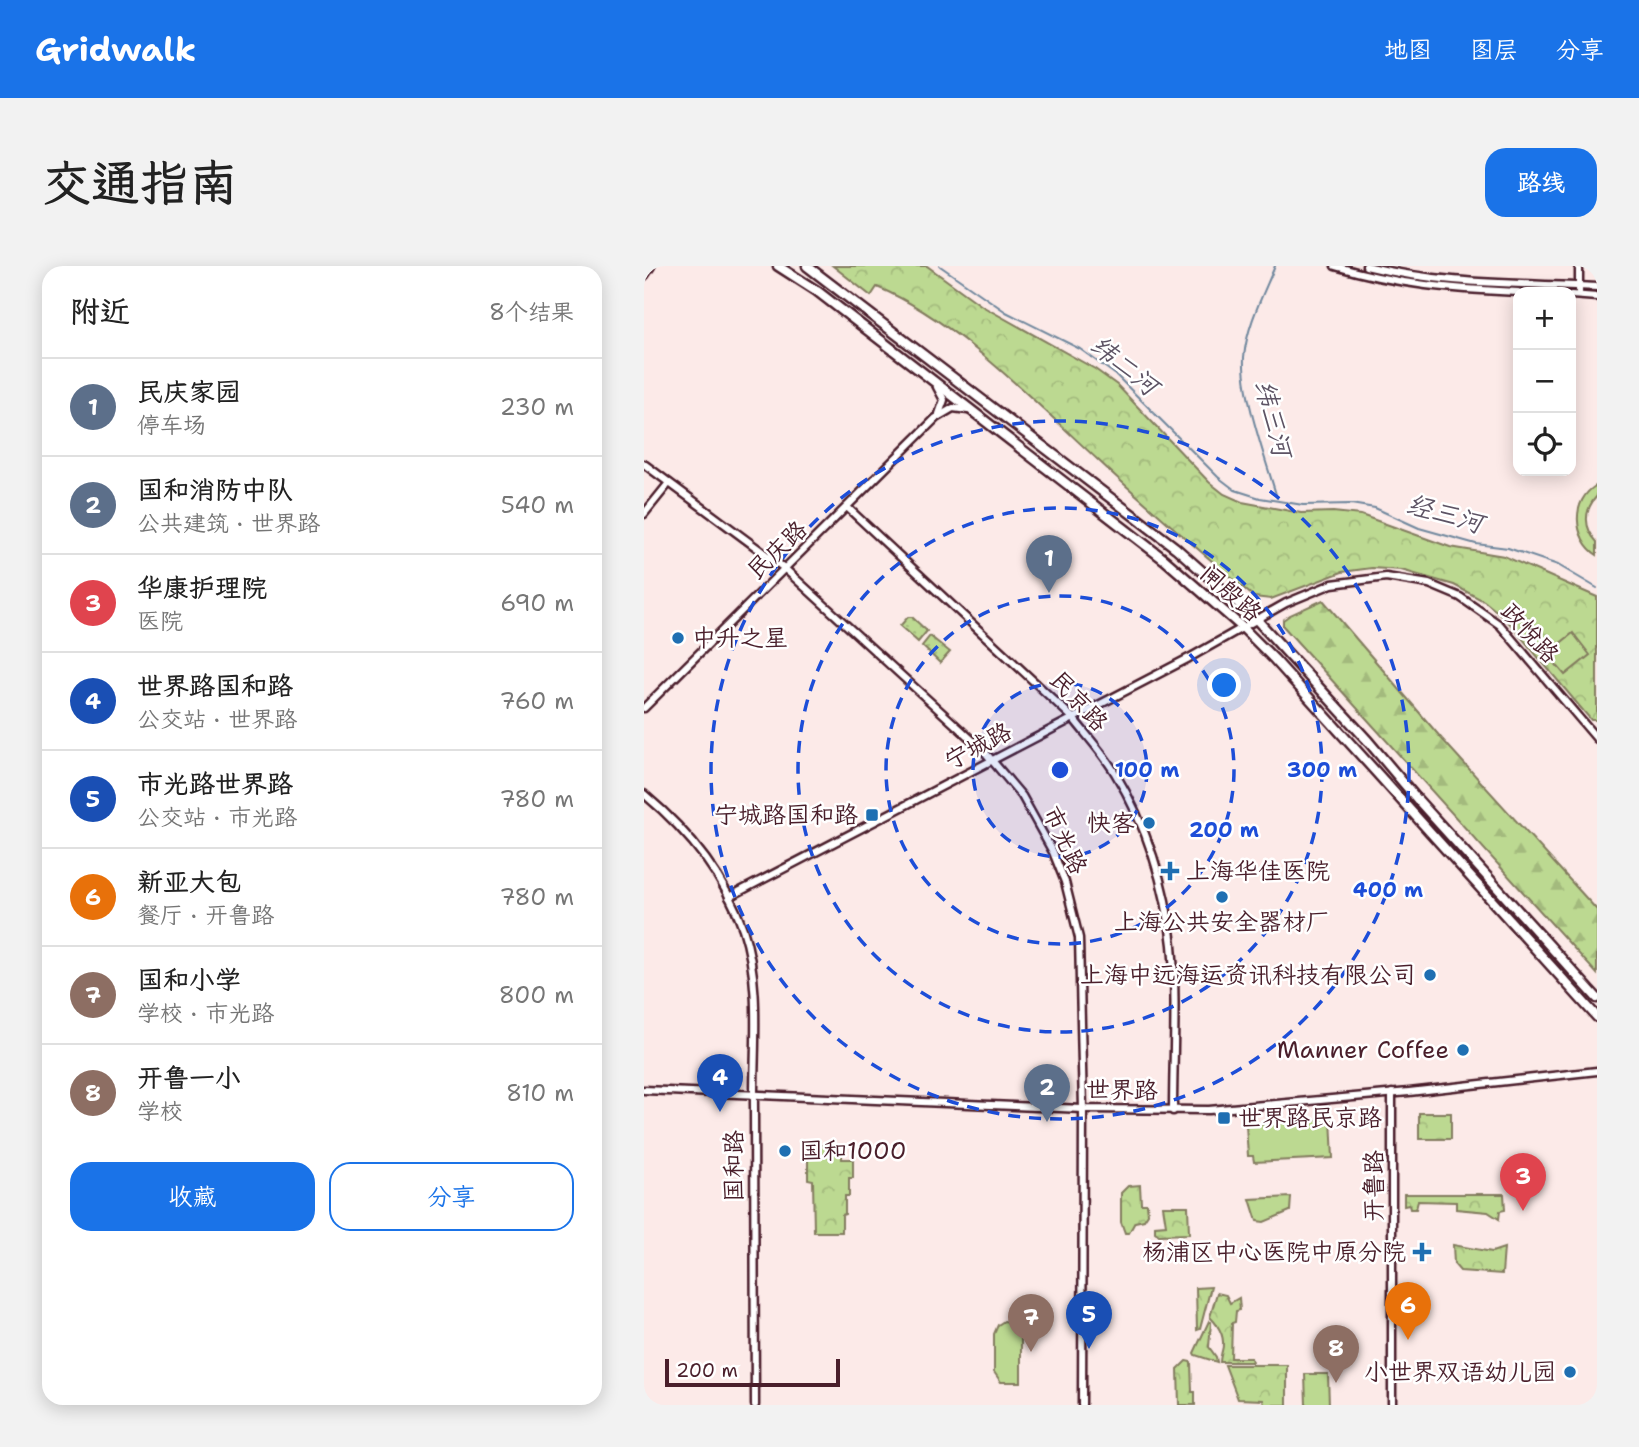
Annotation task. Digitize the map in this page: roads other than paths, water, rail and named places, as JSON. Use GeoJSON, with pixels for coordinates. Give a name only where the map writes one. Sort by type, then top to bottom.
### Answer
{"type":"FeatureCollection","features":[{"type":"Feature","properties":{"kind":"main road"},"geometry":{"type":"LineString","coordinates":[[644,275],[650,266]]}},
{"type":"Feature","properties":{"kind":"main road","name":"闸殷路"},"geometry":{"type":"LineString","coordinates":[[778,266],[817,292],[1156,554],[1243,628],[1280,665],[1597,1017]]}},
{"type":"Feature","properties":{"kind":"main road","name":"闸殷路"},"geometry":{"type":"LineString","coordinates":[[807,266],[1176,548],[1256,620],[1597,998]]}},
{"type":"Feature","properties":{"kind":"main road"},"geometry":{"type":"LineString","coordinates":[[1203,594],[1212,599],[1222,598],[1223,593],[1214,582]]}},
{"type":"Feature","properties":{"kind":"main road"},"geometry":{"type":"LineString","coordinates":[[1280,665],[1277,655],[1285,651]]}},
{"type":"Feature","properties":{"kind":"street"},"geometry":{"type":"LineString","coordinates":[[1335,266],[1388,281],[1422,286],[1513,292]]}},
{"type":"Feature","properties":{"kind":"street"},"geometry":{"type":"LineString","coordinates":[[1366,266],[1446,280],[1597,287]]}},
{"type":"Feature","properties":{"kind":"street"},"geometry":{"type":"LineString","coordinates":[[1579,266],[1579,295],[1597,297]]}},
{"type":"Feature","properties":{"kind":"street"},"geometry":{"type":"LineString","coordinates":[[929,379],[944,398],[944,407],[936,418]]}},
{"type":"Feature","properties":{"kind":"street"},"geometry":{"type":"LineString","coordinates":[[936,418],[953,408],[962,407],[973,412]]}},
{"type":"Feature","properties":{"kind":"street","name":"民庆路"},"geometry":{"type":"LineString","coordinates":[[644,708],[936,418]]}},
{"type":"Feature","properties":{"kind":"street","name":"市光路"},"geometry":{"type":"LineString","coordinates":[[644,464],[784,568],[993,760],[1022,796],[1040,826],[1065,882],[1079,938],[1083,1109],[1082,1405]]}},
{"type":"Feature","properties":{"kind":"street"},"geometry":{"type":"LineString","coordinates":[[644,514],[669,483]]}},
{"type":"Feature","properties":{"kind":"street","name":"民京路"},"geometry":{"type":"LineString","coordinates":[[848,508],[1073,718],[1104,757],[1134,808],[1148,843],[1167,911],[1173,964],[1173,1111]]}},
{"type":"Feature","properties":{"kind":"street","name":"政悦路"},"geometry":{"type":"LineString","coordinates":[[1243,628],[1286,603],[1332,584],[1386,577],[1429,584],[1460,597],[1500,625],[1597,739]]}},
{"type":"Feature","properties":{"kind":"street","name":"宁城路"},"geometry":{"type":"LineString","coordinates":[[729,897],[1243,628]]}},
{"type":"Feature","properties":{"kind":"street","name":"国和路"},"geometry":{"type":"LineString","coordinates":[[644,794],[688,834],[708,860],[743,929],[751,959],[755,991],[755,1405]]}},
{"type":"Feature","properties":{"kind":"street","name":"世界路"},"geometry":{"type":"LineString","coordinates":[[644,1090],[1173,1111],[1249,1108],[1597,1071]]}},
{"type":"Feature","properties":{"kind":"street","name":"开鲁路"},"geometry":{"type":"LineString","coordinates":[[1392,1093],[1392,1405]]}},
{"type":"Feature","properties":{"kind":"waterway","name":"纬二河"},"geometry":{"type":"LineString","coordinates":[[940,266],[1006,312],[1080,349],[1116,375],[1218,477],[1235,490],[1260,498],[1303,505],[1351,504],[1375,508],[1419,528],[1476,544],[1508,548],[1558,565],[1597,588]]}},
{"type":"Feature","properties":{"kind":"waterway","name":"纬三河"},"geometry":{"type":"LineString","coordinates":[[1275,266],[1252,322],[1244,357],[1244,372],[1261,447],[1277,498]]}},
{"type":"Feature","properties":{"kind":"place","name":"民庆家园"},"geometry":{"type":"Point","coordinates":[1049,593]}},
{"type":"Feature","properties":{"kind":"place","name":"中升之星"},"geometry":{"type":"Point","coordinates":[678,638]}},
{"type":"Feature","properties":{"kind":"place","name":"宁城路国和路"},"geometry":{"type":"Point","coordinates":[872,815]}},
{"type":"Feature","properties":{"kind":"place","name":"快客"},"geometry":{"type":"Point","coordinates":[1149,823]}},
{"type":"Feature","properties":{"kind":"place","name":"上海华佳医院"},"geometry":{"type":"Point","coordinates":[1170,871]}},
{"type":"Feature","properties":{"kind":"place","name":"上海公共安全器材厂"},"geometry":{"type":"Point","coordinates":[1222,897]}},
{"type":"Feature","properties":{"kind":"place","name":"上海中远海运资讯科技有限公司"},"geometry":{"type":"Point","coordinates":[1430,975]}},
{"type":"Feature","properties":{"kind":"place","name":"Manner Coffee"},"geometry":{"type":"Point","coordinates":[1463,1050]}},
{"type":"Feature","properties":{"kind":"place","name":"世界路国和路"},"geometry":{"type":"Point","coordinates":[720,1112]}},
{"type":"Feature","properties":{"kind":"place","name":"世界路民京路"},"geometry":{"type":"Point","coordinates":[1224,1118]}},
{"type":"Feature","properties":{"kind":"place","name":"国和消防中队"},"geometry":{"type":"Point","coordinates":[1047,1122]}},
{"type":"Feature","properties":{"kind":"place","name":"国和1000"},"geometry":{"type":"Point","coordinates":[785,1151]}},
{"type":"Feature","properties":{"kind":"place","name":"华康护理院"},"geometry":{"type":"Point","coordinates":[1523,1211]}},
{"type":"Feature","properties":{"kind":"place","name":"杨浦区中心医院中原分院"},"geometry":{"type":"Point","coordinates":[1422,1252]}},
{"type":"Feature","properties":{"kind":"place","name":"新亚大包"},"geometry":{"type":"Point","coordinates":[1408,1340]}},
{"type":"Feature","properties":{"kind":"place","name":"市光路世界路"},"geometry":{"type":"Point","coordinates":[1089,1349]}},
{"type":"Feature","properties":{"kind":"place","name":"国和小学"},"geometry":{"type":"Point","coordinates":[1031,1352]}},
{"type":"Feature","properties":{"kind":"place","name":"小世界双语幼儿园"},"geometry":{"type":"Point","coordinates":[1570,1372]}},
{"type":"Feature","properties":{"kind":"place","name":"开鲁一小"},"geometry":{"type":"Point","coordinates":[1336,1383]}},
{"type":"Feature","properties":{"kind":"water label","name":"经三河"},"geometry":{"type":"Point","coordinates":[1445,513]}}]}
